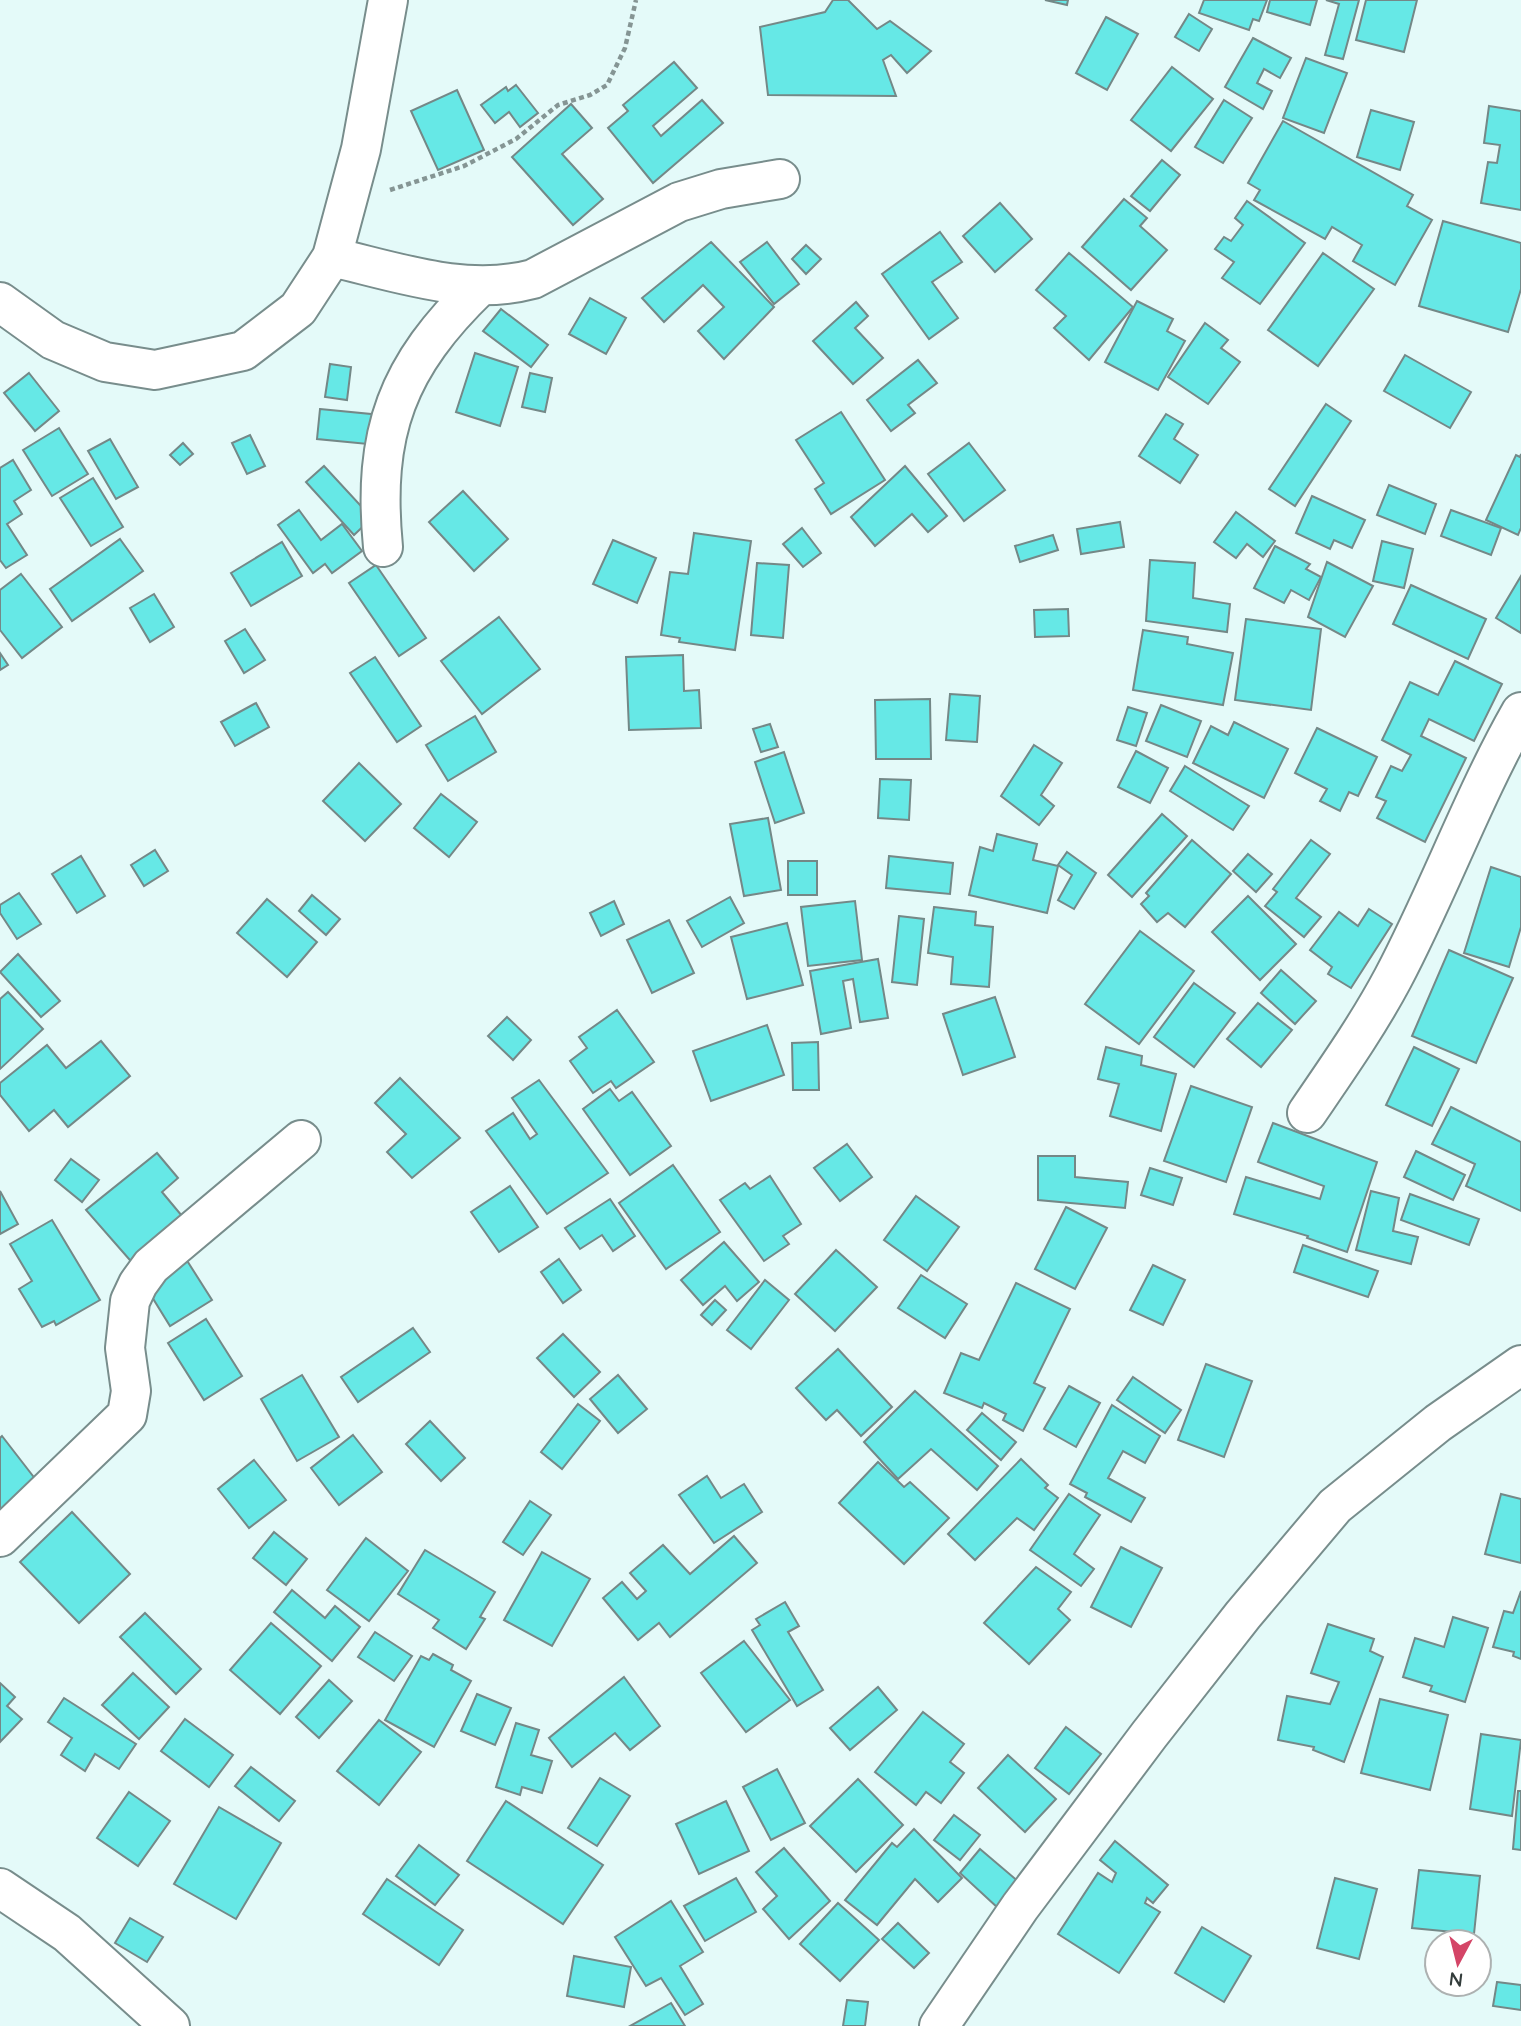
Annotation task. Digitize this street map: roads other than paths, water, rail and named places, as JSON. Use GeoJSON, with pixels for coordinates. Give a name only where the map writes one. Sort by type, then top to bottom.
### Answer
{"type":"FeatureCollection","features":[{"type":"Feature","properties":{"kind":"street"},"geometry":{"type":"LineString","coordinates":[[0,302],[53,340],[105,362],[155,370],[243,351],[298,309],[332,257],[361,149],[388,0]]}},
{"type":"Feature","properties":{"kind":"street"},"geometry":{"type":"LineString","coordinates":[[332,257],[440,282],[509,286],[533,279],[679,202],[722,189],[780,179]]}},
{"type":"Feature","properties":{"kind":"street"},"geometry":{"type":"LineString","coordinates":[[383,547],[379,510],[381,458],[394,403],[432,339],[480,286]]}},
{"type":"Feature","properties":{"kind":"street"},"geometry":{"type":"LineString","coordinates":[[1307,1113],[1365,1029],[1394,977],[1493,762],[1521,712]]}},
{"type":"Feature","properties":{"kind":"street"},"geometry":{"type":"LineString","coordinates":[[0,1537],[127,1415],[131,1391],[125,1348],[130,1301],[151,1266],[301,1140]]}},
{"type":"Feature","properties":{"kind":"street"},"geometry":{"type":"LineString","coordinates":[[939,2026],[1020,1907],[1149,1735],[1243,1615],[1335,1506],[1438,1423],[1521,1365]]}},
{"type":"Feature","properties":{"kind":"street"},"geometry":{"type":"LineString","coordinates":[[0,1888],[67,1933],[170,2026]]}}]}
